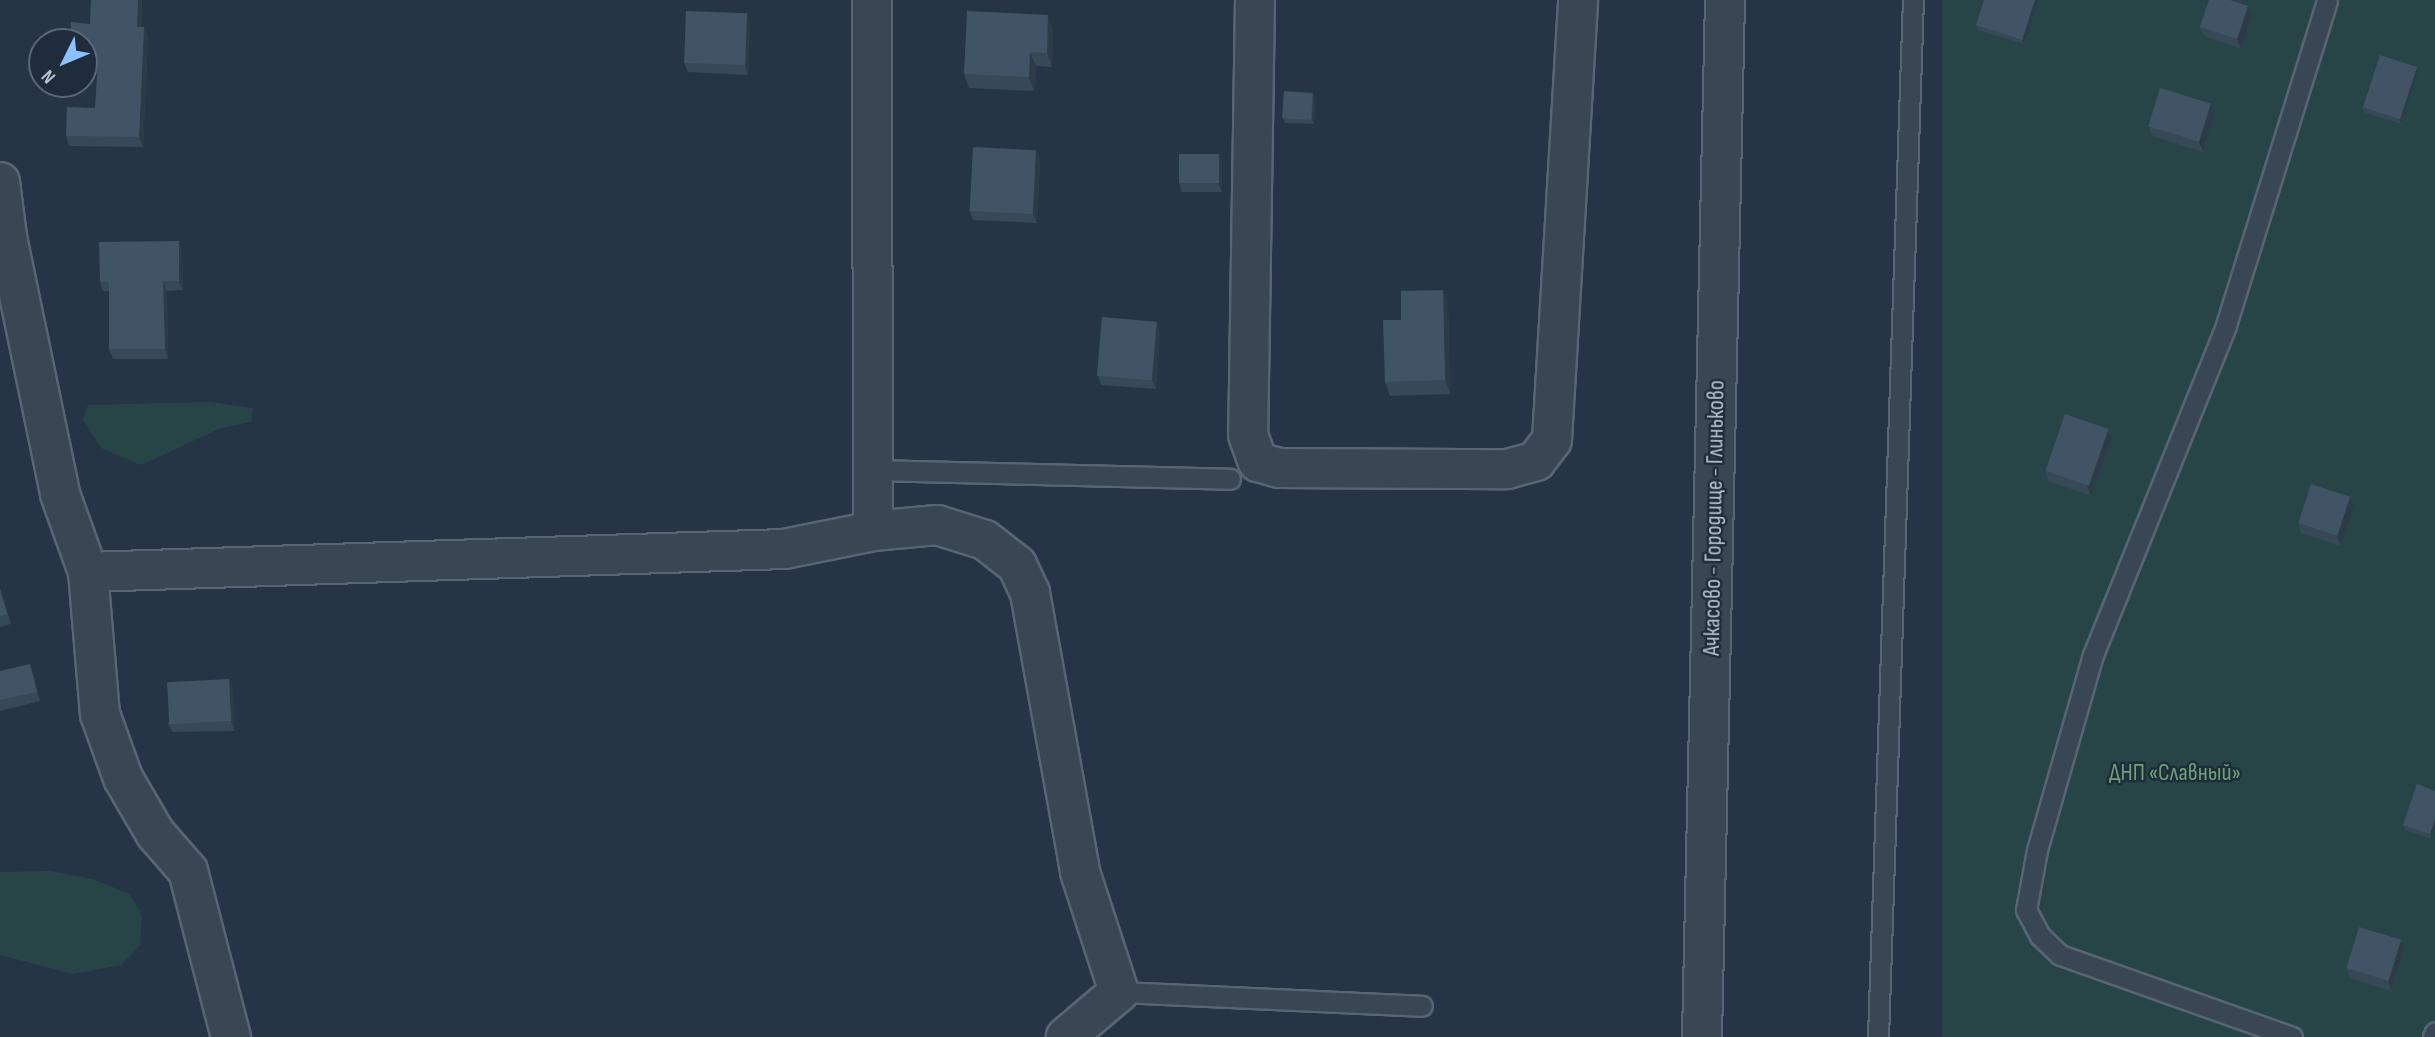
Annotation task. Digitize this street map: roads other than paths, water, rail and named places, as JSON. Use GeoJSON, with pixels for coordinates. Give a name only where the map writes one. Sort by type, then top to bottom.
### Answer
{"type":"FeatureCollection","features":[{"type":"Feature","properties":{"kind":"street"},"geometry":{"type":"LineString","coordinates":[[872,0],[873,531]]}},
{"type":"Feature","properties":{"kind":"street"},"geometry":{"type":"LineString","coordinates":[[1255,0],[1248,435],[1258,462],[1279,468],[1480,469],[1507,469],[1536,461],[1552,440],[1578,0]]}},
{"type":"Feature","properties":{"kind":"street","name":"Ачкасово - Городище - Глиньково"},"geometry":{"type":"LineString","coordinates":[[1702,1037],[1725,0]]}},
{"type":"Feature","properties":{"kind":"street"},"geometry":{"type":"LineString","coordinates":[[0,182],[7,237],[60,494],[88,572],[100,714],[123,778],[155,834],[188,871],[231,1037]]}},
{"type":"Feature","properties":{"kind":"street"},"geometry":{"type":"LineString","coordinates":[[88,572],[784,548],[873,531],[937,525],[985,540],[1017,565],[1030,593],[1080,872],[1119,992],[1066,1037]]}},
{"type":"Feature","properties":{"kind":"lane"},"geometry":{"type":"LineString","coordinates":[[1878,1037],[1913,0]]}},
{"type":"Feature","properties":{"kind":"lane"},"geometry":{"type":"LineString","coordinates":[[2292,1037],[2060,955],[2040,936],[2026,910],[2037,850],[2093,655],[2225,325],[2328,0]]}},
{"type":"Feature","properties":{"kind":"lane"},"geometry":{"type":"LineString","coordinates":[[873,470],[1230,480]]}},
{"type":"Feature","properties":{"kind":"lane"},"geometry":{"type":"LineString","coordinates":[[1119,992],[1422,1006]]}},
{"type":"Feature","properties":{"kind":"park label","name":"ДНП «Славный»"},"geometry":{"type":"Point","coordinates":[2175,773]}}]}
